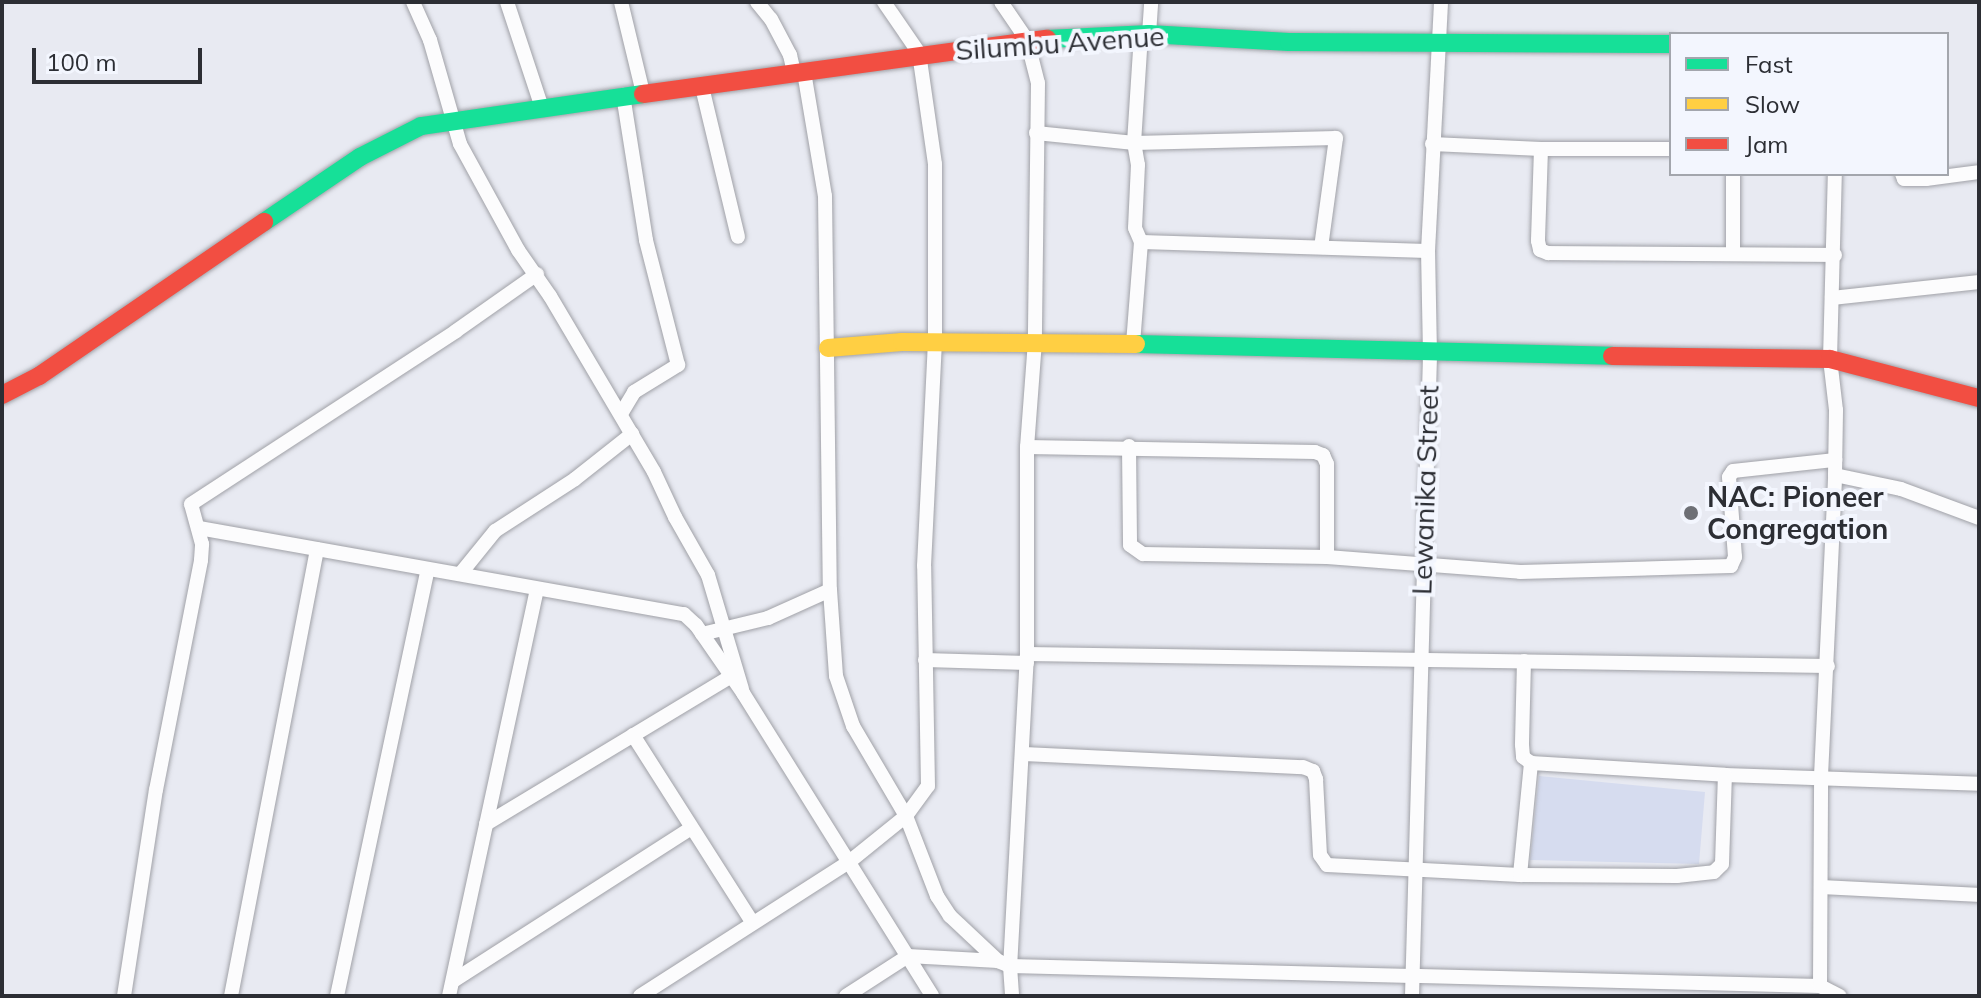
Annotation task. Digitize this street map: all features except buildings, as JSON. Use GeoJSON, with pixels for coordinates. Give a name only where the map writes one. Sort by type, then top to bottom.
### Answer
{"type":"FeatureCollection","features":[{"type":"Feature","properties":{"kind":"street"},"geometry":{"type":"LineString","coordinates":[[413,2],[430,40],[460,144],[518,250],[537,274],[621,414],[708,575],[727,628],[734,674]]}},
{"type":"Feature","properties":{"kind":"street"},"geometry":{"type":"LineString","coordinates":[[507,2],[542,108]]}},
{"type":"Feature","properties":{"kind":"street"},"geometry":{"type":"LineString","coordinates":[[621,2],[643,93]]}},
{"type":"Feature","properties":{"kind":"street"},"geometry":{"type":"LineString","coordinates":[[757,2],[771,19],[799,72],[825,196],[830,590],[836,676],[843,702],[879,775],[906,816],[937,896],[958,925],[1004,964]]}},
{"type":"Feature","properties":{"kind":"street"},"geometry":{"type":"LineString","coordinates":[[640,996],[849,862],[906,816],[928,786],[925,501],[935,343],[935,164],[919,53],[884,2]]}},
{"type":"Feature","properties":{"kind":"street"},"geometry":{"type":"LineString","coordinates":[[1001,2],[1027,40],[1038,83],[1035,341],[1027,447],[1024,754],[1004,964],[1012,996]]}},
{"type":"Feature","properties":{"kind":"street"},"geometry":{"type":"LineString","coordinates":[[1133,344],[1141,242],[1135,228],[1138,165],[1134,143],[1151,2]]}},
{"type":"Feature","properties":{"kind":"street","name":"Lewanika Street"},"geometry":{"type":"LineString","coordinates":[[1412,996],[1418,659],[1430,354],[1428,251],[1441,2]]}},
{"type":"Feature","properties":{"kind":"street","name":"Silumbu Avenue"},"geometry":{"type":"LineString","coordinates":[[2,395],[39,376],[360,157],[421,126],[1027,40],[1145,34],[1289,42],[1669,44]]}},
{"type":"Feature","properties":{"kind":"street"},"geometry":{"type":"LineString","coordinates":[[702,87],[738,237]]}},
{"type":"Feature","properties":{"kind":"street"},"geometry":{"type":"LineString","coordinates":[[621,414],[634,392],[678,365],[643,228],[623,95]]}},
{"type":"Feature","properties":{"kind":"street"},"geometry":{"type":"LineString","coordinates":[[1036,133],[1134,143],[1336,138],[1321,247]]}},
{"type":"Feature","properties":{"kind":"street"},"geometry":{"type":"LineString","coordinates":[[1432,144],[1541,149],[1669,149]]}},
{"type":"Feature","properties":{"kind":"street"},"geometry":{"type":"LineString","coordinates":[[1541,149],[1540,250],[1548,253],[1835,255]]}},
{"type":"Feature","properties":{"kind":"street"},"geometry":{"type":"LineString","coordinates":[[1949,176],[1979,172]]}},
{"type":"Feature","properties":{"kind":"street"},"geometry":{"type":"LineString","coordinates":[[1733,176],[1733,253]]}},
{"type":"Feature","properties":{"kind":"street"},"geometry":{"type":"LineString","coordinates":[[1820,986],[1823,887],[1821,776],[1835,467],[1836,410],[1830,359],[1835,176]]}},
{"type":"Feature","properties":{"kind":"street"},"geometry":{"type":"LineString","coordinates":[[1903,176],[1904,179],[1949,176]]}},
{"type":"Feature","properties":{"kind":"street"},"geometry":{"type":"LineString","coordinates":[[1141,242],[1428,251]]}},
{"type":"Feature","properties":{"kind":"street"},"geometry":{"type":"LineString","coordinates":[[124,996],[156,790],[201,560],[199,528],[191,504],[456,331],[537,274]]}},
{"type":"Feature","properties":{"kind":"street"},"geometry":{"type":"LineString","coordinates":[[1832,298],[1979,282]]}},
{"type":"Feature","properties":{"kind":"street"},"geometry":{"type":"LineString","coordinates":[[828,348],[1035,341],[1430,354],[1830,359],[1979,398]]}},
{"type":"Feature","properties":{"kind":"street"},"geometry":{"type":"LineString","coordinates":[[461,573],[495,531],[575,479],[632,434]]}},
{"type":"Feature","properties":{"kind":"street"},"geometry":{"type":"LineString","coordinates":[[1027,447],[1129,446],[1315,452],[1323,455],[1327,464],[1327,557]]}},
{"type":"Feature","properties":{"kind":"street"},"geometry":{"type":"LineString","coordinates":[[1129,446],[1129,536],[1136,551],[1251,558],[1327,557],[1520,572],[1731,566],[1735,557],[1729,477],[1733,471],[1835,467],[1979,518]]}},
{"type":"Feature","properties":{"kind":"street"},"geometry":{"type":"LineString","coordinates":[[199,528],[427,571],[461,573],[684,614],[734,674],[932,996]]}},
{"type":"Feature","properties":{"kind":"street"},"geometry":{"type":"LineString","coordinates":[[231,996],[317,549]]}},
{"type":"Feature","properties":{"kind":"street"},"geometry":{"type":"LineString","coordinates":[[337,996],[427,571]]}},
{"type":"Feature","properties":{"kind":"street"},"geometry":{"type":"LineString","coordinates":[[451,989],[537,589]]}},
{"type":"Feature","properties":{"kind":"street"},"geometry":{"type":"LineString","coordinates":[[702,634],[768,618],[830,590]]}},
{"type":"Feature","properties":{"kind":"street"},"geometry":{"type":"LineString","coordinates":[[925,660],[1418,659],[1828,666]]}},
{"type":"Feature","properties":{"kind":"street"},"geometry":{"type":"LineString","coordinates":[[1524,661],[1522,745],[1523,757],[1531,763],[1725,775],[1821,776],[1979,784]]}},
{"type":"Feature","properties":{"kind":"street"},"geometry":{"type":"LineString","coordinates":[[486,824],[734,674]]}},
{"type":"Feature","properties":{"kind":"street"},"geometry":{"type":"LineString","coordinates":[[633,735],[752,922]]}},
{"type":"Feature","properties":{"kind":"street"},"geometry":{"type":"LineString","coordinates":[[1024,754],[1303,767],[1313,771],[1316,779],[1322,862],[1327,865],[1520,875],[1677,876],[1714,872],[1722,864],[1725,775]]}},
{"type":"Feature","properties":{"kind":"street"},"geometry":{"type":"LineString","coordinates":[[1520,875],[1531,763]]}},
{"type":"Feature","properties":{"kind":"street"},"geometry":{"type":"LineString","coordinates":[[451,989],[691,828]]}},
{"type":"Feature","properties":{"kind":"street"},"geometry":{"type":"LineString","coordinates":[[1823,887],[1979,895]]}},
{"type":"Feature","properties":{"kind":"street"},"geometry":{"type":"LineString","coordinates":[[846,996],[908,956],[1004,964],[1820,986],[1840,996]]}},
{"type":"Feature","properties":{"kind":"shaded area"},"geometry":{"type":"Polygon","coordinates":[[[1539,776],[1705,792],[1699,864],[1530,860],[1539,776]]]}},
{"type":"Feature","properties":{"kind":"traffic: fast"},"geometry":{"type":"LineString","coordinates":[[1047,39],[1149,34],[1289,42],[1669,44]]}},
{"type":"Feature","properties":{"kind":"traffic: fast"},"geometry":{"type":"LineString","coordinates":[[264,222],[360,157],[421,126],[643,94]]}},
{"type":"Feature","properties":{"kind":"traffic: fast"},"geometry":{"type":"LineString","coordinates":[[1136,344],[1612,356]]}},
{"type":"Feature","properties":{"kind":"traffic: slow"},"geometry":{"type":"LineString","coordinates":[[828,348],[902,342],[1136,344]]}},
{"type":"Feature","properties":{"kind":"traffic: jam"},"geometry":{"type":"LineString","coordinates":[[643,94],[1047,39]]}},
{"type":"Feature","properties":{"kind":"traffic: jam"},"geometry":{"type":"LineString","coordinates":[[2,395],[39,376],[264,222]]}},
{"type":"Feature","properties":{"kind":"traffic: jam"},"geometry":{"type":"LineString","coordinates":[[1612,356],[1830,359],[1979,398]]}},
{"type":"Feature","properties":{"kind":"place","name":"NAC: Pioneer Congregation"},"geometry":{"type":"Point","coordinates":[1691,513]}}]}
